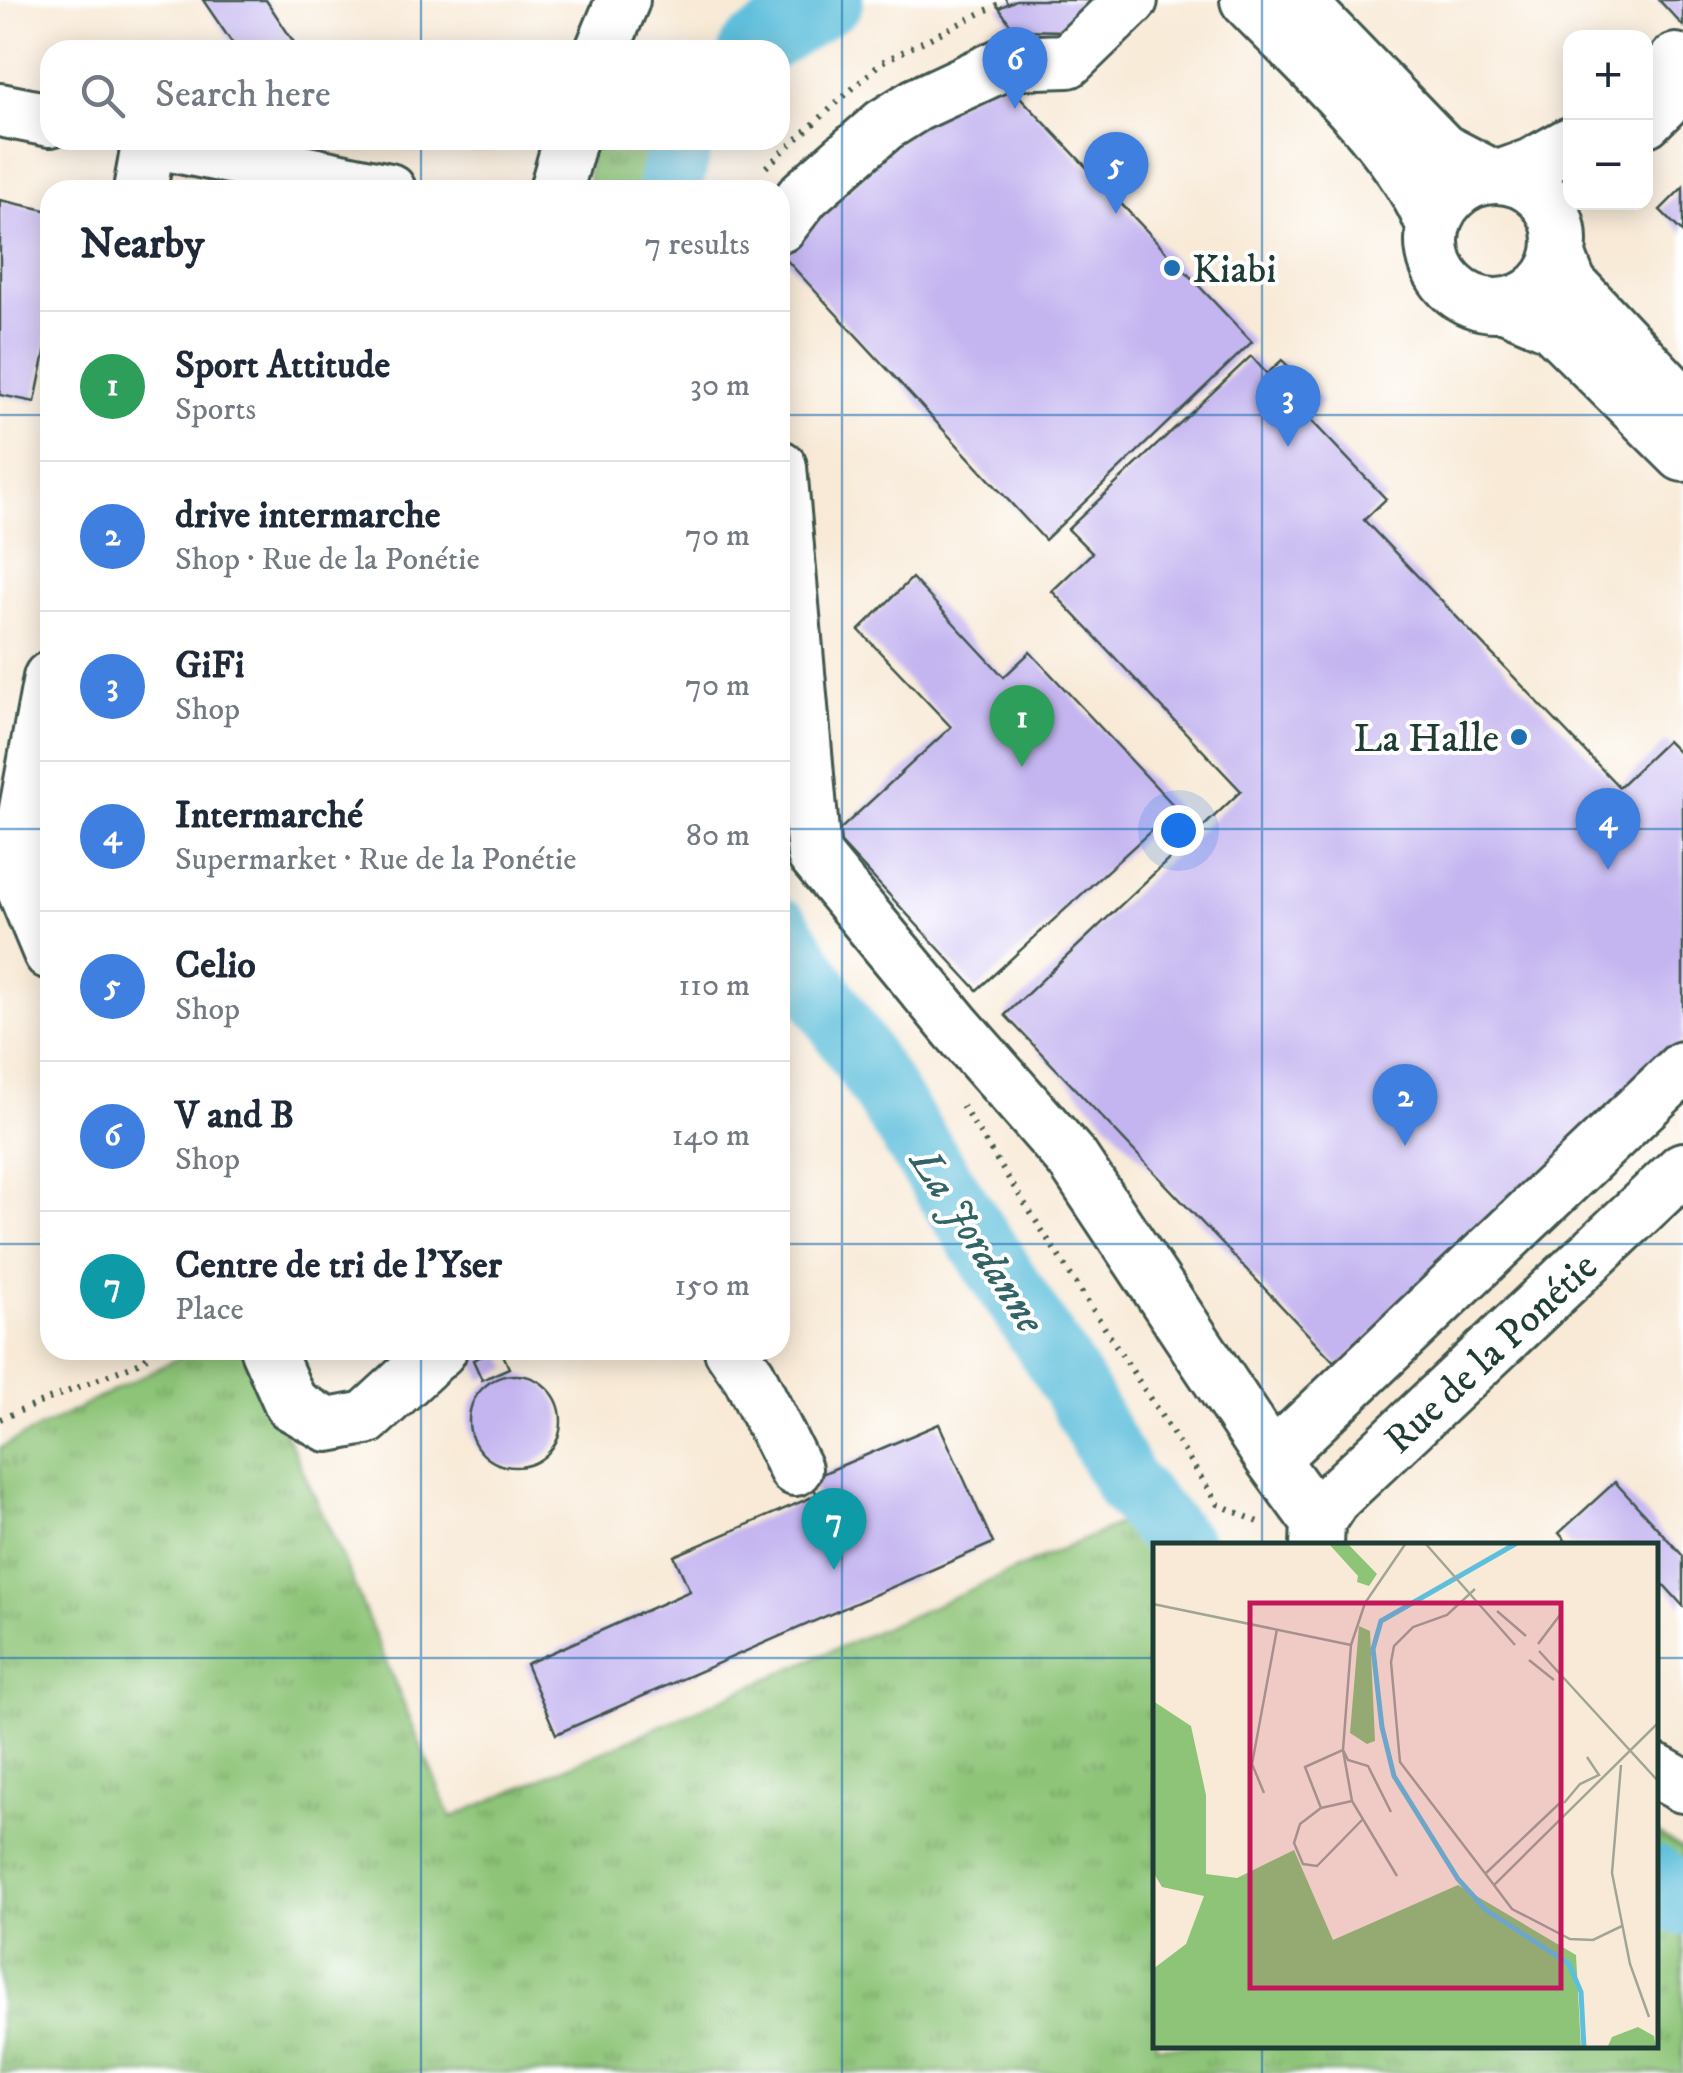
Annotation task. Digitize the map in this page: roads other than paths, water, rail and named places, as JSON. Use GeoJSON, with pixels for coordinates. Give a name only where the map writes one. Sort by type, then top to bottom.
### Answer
{"type":"FeatureCollection","features":[{"type":"Feature","properties":{"kind":"street"},"geometry":{"type":"LineString","coordinates":[[606,40],[623,0]]}},
{"type":"Feature","properties":{"kind":"street"},"geometry":{"type":"LineString","coordinates":[[790,213],[804,195],[884,125],[916,105],[1006,63],[1068,61],[1131,0]]}},
{"type":"Feature","properties":{"kind":"street"},"geometry":{"type":"LineString","coordinates":[[1247,0],[1400,163],[1433,227]]}},
{"type":"Feature","properties":{"kind":"street"},"geometry":{"type":"LineString","coordinates":[[1298,0],[1442,150],[1537,190],[1563,226],[1570,284],[1682,400]]}},
{"type":"Feature","properties":{"kind":"street"},"geometry":{"type":"LineString","coordinates":[[1653,113],[1675,91],[1680,76],[1676,60]]}},
{"type":"Feature","properties":{"kind":"street"},"geometry":{"type":"LineString","coordinates":[[0,110],[40,118]]}},
{"type":"Feature","properties":{"kind":"street"},"geometry":{"type":"LineString","coordinates":[[1563,148],[1543,160],[1472,181],[1454,191],[1440,208],[1433,227],[1432,248],[1438,269],[1450,286],[1485,304],[1506,304],[1541,288],[1552,274],[1563,226]]}},
{"type":"Feature","properties":{"kind":"street"},"geometry":{"type":"LineString","coordinates":[[142,180],[146,150]]}},
{"type":"Feature","properties":{"kind":"street"},"geometry":{"type":"LineString","coordinates":[[196,150],[342,180]]}},
{"type":"Feature","properties":{"kind":"street"},"geometry":{"type":"LineString","coordinates":[[559,180],[567,150]]}},
{"type":"Feature","properties":{"kind":"street"},"geometry":{"type":"LineString","coordinates":[[1506,304],[1552,325],[1683,455]]}},
{"type":"Feature","properties":{"kind":"street"},"geometry":{"type":"LineString","coordinates":[[790,581],[814,855],[956,1027],[1074,1160],[1318,1534]]}},
{"type":"Feature","properties":{"kind":"street"},"geometry":{"type":"LineString","coordinates":[[40,733],[15,869],[40,929]]}},
{"type":"Feature","properties":{"kind":"street"},"geometry":{"type":"LineString","coordinates":[[1272,1459],[1683,1068]]}},
{"type":"Feature","properties":{"kind":"street","name":"Rue de la Ponétie"},"geometry":{"type":"LineString","coordinates":[[1318,1534],[1333,1500],[1683,1169]]}},
{"type":"Feature","properties":{"kind":"street"},"geometry":{"type":"LineString","coordinates":[[1542,1204],[1594,1254]]}},
{"type":"Feature","properties":{"kind":"street"},"geometry":{"type":"LineString","coordinates":[[271,1360],[291,1404],[328,1425],[366,1418],[429,1360]]}},
{"type":"Feature","properties":{"kind":"street"},"geometry":{"type":"LineString","coordinates":[[737,1360],[795,1468]]}},
{"type":"Feature","properties":{"kind":"street"},"geometry":{"type":"LineString","coordinates":[[1658,1772],[1683,1786]]}},
{"type":"Feature","properties":{"kind":"waterway","name":"La Jordanne"},"geometry":{"type":"LineString","coordinates":[[767,40],[831,0]]}},
{"type":"Feature","properties":{"kind":"waterway","name":"La Jordanne"},"geometry":{"type":"LineString","coordinates":[[671,180],[679,150]]}},
{"type":"Feature","properties":{"kind":"waterway","name":"La Jordanne"},"geometry":{"type":"LineString","coordinates":[[790,946],[1072,1384],[1127,1485],[1178,1543]]}},
{"type":"Feature","properties":{"kind":"waterway","name":"La Jordanne"},"geometry":{"type":"LineString","coordinates":[[1658,1880],[1683,1903]]}},
{"type":"Feature","properties":{"kind":"place","name":"V and B"},"geometry":{"type":"Point","coordinates":[1015,109]}},
{"type":"Feature","properties":{"kind":"place","name":"Celio"},"geometry":{"type":"Point","coordinates":[1116,214]}},
{"type":"Feature","properties":{"kind":"place","name":"Kiabi"},"geometry":{"type":"Point","coordinates":[1172,268]}},
{"type":"Feature","properties":{"kind":"place","name":"GiFi"},"geometry":{"type":"Point","coordinates":[1288,447]}},
{"type":"Feature","properties":{"kind":"place","name":"La Halle"},"geometry":{"type":"Point","coordinates":[1519,737]}},
{"type":"Feature","properties":{"kind":"place","name":"Sport Attitude"},"geometry":{"type":"Point","coordinates":[1022,767]}},
{"type":"Feature","properties":{"kind":"place","name":"Intermarché"},"geometry":{"type":"Point","coordinates":[1608,870]}},
{"type":"Feature","properties":{"kind":"place","name":"drive intermarche"},"geometry":{"type":"Point","coordinates":[1405,1146]}},
{"type":"Feature","properties":{"kind":"place","name":"Centre de tri de l'Yser"},"geometry":{"type":"Point","coordinates":[834,1570]}}]}
